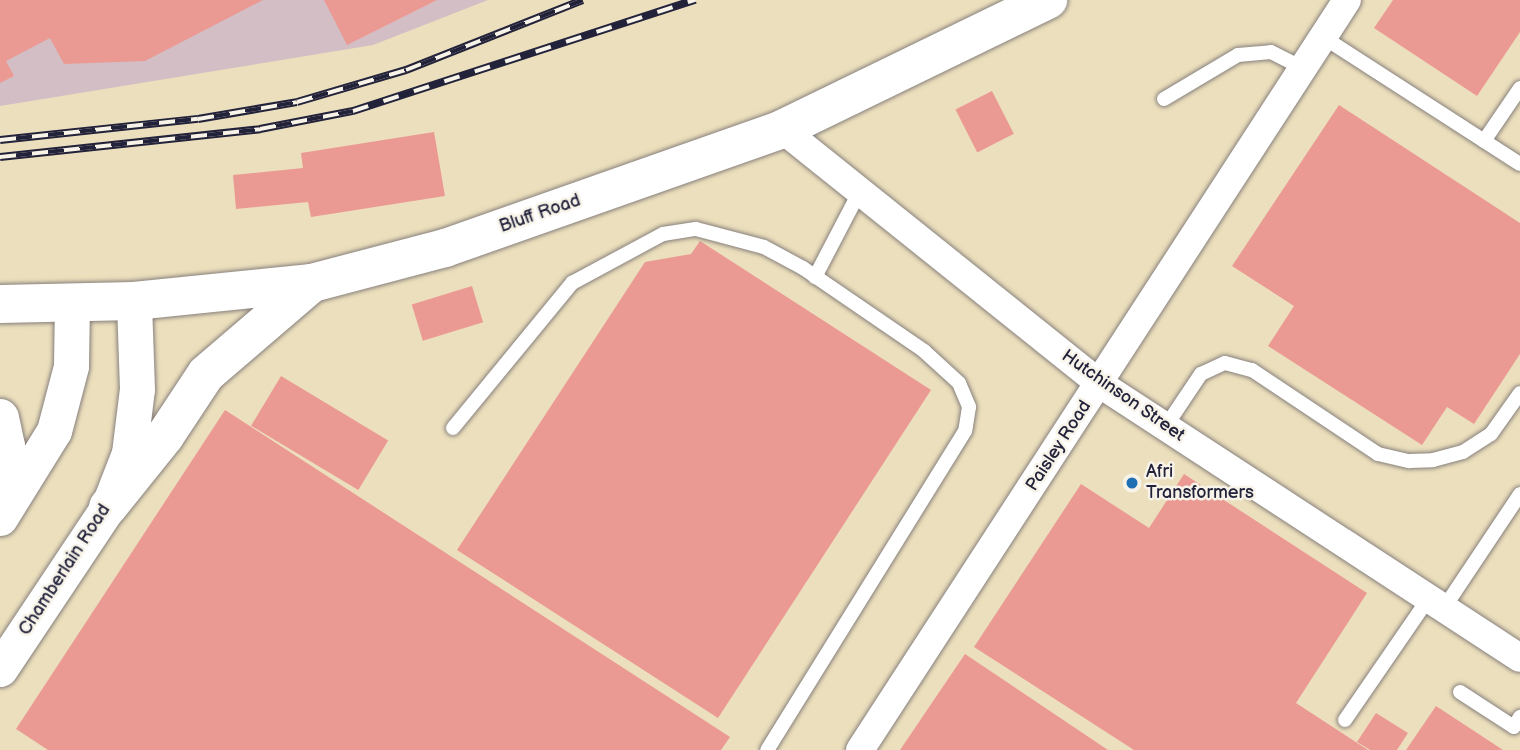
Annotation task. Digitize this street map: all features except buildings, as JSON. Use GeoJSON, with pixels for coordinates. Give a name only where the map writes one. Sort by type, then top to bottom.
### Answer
{"type":"FeatureCollection","features":[{"type":"Feature","properties":{"kind":"main road","name":"Bluff Road"},"geometry":{"type":"LineString","coordinates":[[0,304],[134,301],[312,283],[445,248],[782,128],[1048,0]]}},
{"type":"Feature","properties":{"kind":"main road"},"geometry":{"type":"LineString","coordinates":[[108,507],[165,436],[206,374],[312,283]]}},
{"type":"Feature","properties":{"kind":"main road"},"geometry":{"type":"LineString","coordinates":[[0,418],[6,446],[0,485]]}},
{"type":"Feature","properties":{"kind":"street","name":"Paisley Road"},"geometry":{"type":"LineString","coordinates":[[860,750],[1347,0]]}},
{"type":"Feature","properties":{"kind":"street","name":"Hutchinson Street"},"geometry":{"type":"LineString","coordinates":[[782,128],[1100,384],[1520,658]]}},
{"type":"Feature","properties":{"kind":"street","name":"Chamberlain Road"},"geometry":{"type":"LineString","coordinates":[[0,669],[108,507],[129,453],[136,402],[134,301]]}},
{"type":"Feature","properties":{"kind":"street"},"geometry":{"type":"LineString","coordinates":[[0,518],[54,431],[71,366],[72,302]]}},
{"type":"Feature","properties":{"kind":"lane"},"geometry":{"type":"LineString","coordinates":[[1323,37],[1520,164]]}},
{"type":"Feature","properties":{"kind":"lane"},"geometry":{"type":"LineString","coordinates":[[1164,99],[1238,55],[1271,52],[1303,68]]}},
{"type":"Feature","properties":{"kind":"lane"},"geometry":{"type":"LineString","coordinates":[[1484,141],[1520,88]]}},
{"type":"Feature","properties":{"kind":"lane"},"geometry":{"type":"LineString","coordinates":[[815,277],[860,191]]}},
{"type":"Feature","properties":{"kind":"lane"},"geometry":{"type":"LineString","coordinates":[[453,428],[572,284],[663,234],[696,229],[731,235],[764,247],[815,277],[924,351],[959,383],[969,407],[965,431],[767,750]]}},
{"type":"Feature","properties":{"kind":"lane"},"geometry":{"type":"LineString","coordinates":[[1166,426],[1201,374],[1225,363],[1252,370],[1378,454],[1409,461],[1433,460],[1463,452],[1491,434],[1520,393]]}},
{"type":"Feature","properties":{"kind":"lane"},"geometry":{"type":"LineString","coordinates":[[1345,720],[1520,494]]}},
{"type":"Feature","properties":{"kind":"lane"},"geometry":{"type":"LineString","coordinates":[[1460,692],[1518,725]]}},
{"type":"Feature","properties":{"kind":"shaded area"},"geometry":{"type":"Polygon","coordinates":[[[0,0],[488,0],[373,45],[0,106],[0,0]]]}},
{"type":"Feature","properties":{"kind":"railway"},"geometry":{"type":"LineString","coordinates":[[0,140],[198,119],[297,102],[406,70],[583,0]]}},
{"type":"Feature","properties":{"kind":"railway"},"geometry":{"type":"LineString","coordinates":[[0,157],[260,129],[353,111],[695,0]]}},
{"type":"Feature","properties":{"kind":"place","name":"Afri Transformers"},"geometry":{"type":"Point","coordinates":[1132,483]}}]}
